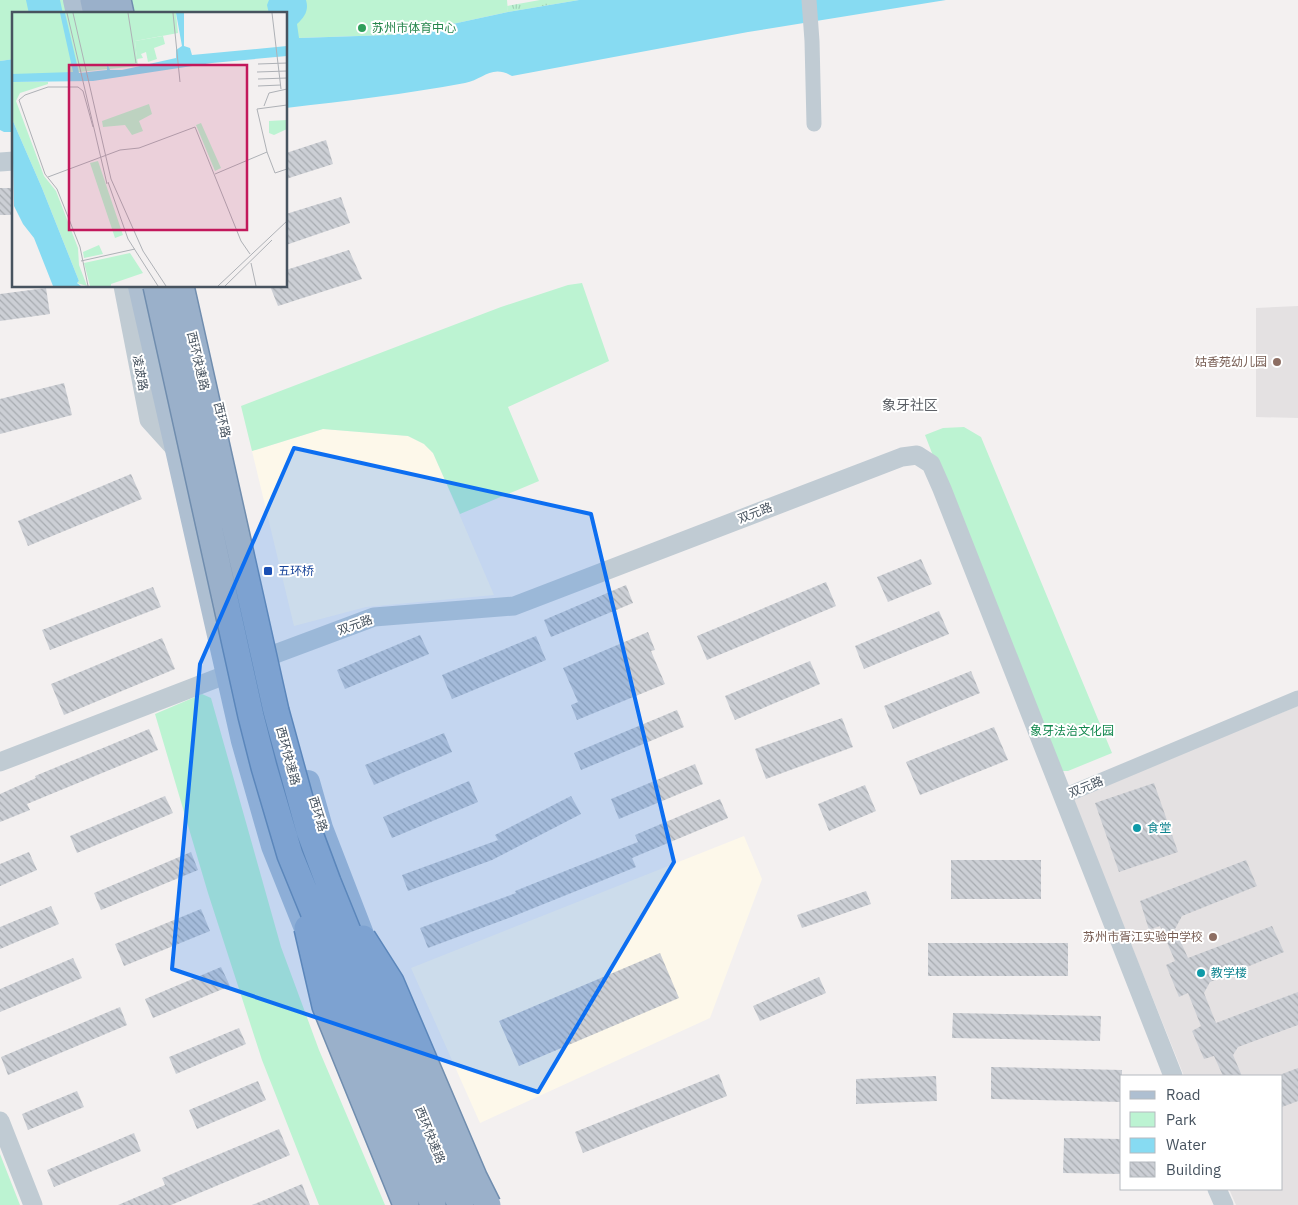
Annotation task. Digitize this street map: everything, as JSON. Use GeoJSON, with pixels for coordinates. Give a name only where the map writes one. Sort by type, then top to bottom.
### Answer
{"type":"FeatureCollection","features":[{"type":"Feature","properties":{"kind":"highway","name":"西环快速路"},"geometry":{"type":"LineString","coordinates":[[156,288],[251,716],[290,855],[433,1205]]}},
{"type":"Feature","properties":{"kind":"highway","name":"西环快速路"},"geometry":{"type":"LineString","coordinates":[[181,288],[276,711],[308,831],[452,1188],[461,1205]]}},
{"type":"Feature","properties":{"kind":"highway"},"geometry":{"type":"LineString","coordinates":[[290,855],[325,1006],[406,1205]]}},
{"type":"Feature","properties":{"kind":"highway"},"geometry":{"type":"LineString","coordinates":[[328,882],[391,982],[474,1177],[488,1205]]}},
{"type":"Feature","properties":{"kind":"main road"},"geometry":{"type":"LineString","coordinates":[[140,288],[243,741],[274,846],[343,1024],[418,1205]]}},
{"type":"Feature","properties":{"kind":"main road","name":"西环路"},"geometry":{"type":"LineString","coordinates":[[192,288],[293,731],[322,828],[391,1008],[476,1205]]}},
{"type":"Feature","properties":{"kind":"street"},"geometry":{"type":"LineString","coordinates":[[809,0],[814,124]]}},
{"type":"Feature","properties":{"kind":"street","name":"凌波路"},"geometry":{"type":"LineString","coordinates":[[123,288],[150,420],[177,451]]}},
{"type":"Feature","properties":{"kind":"street","name":"双元路"},"geometry":{"type":"LineString","coordinates":[[0,762],[374,617],[514,606],[902,457],[917,455],[931,464],[942,489],[1064,796],[1298,698]]}},
{"type":"Feature","properties":{"kind":"street"},"geometry":{"type":"LineString","coordinates":[[1064,796],[1173,1075]]}},
{"type":"Feature","properties":{"kind":"street"},"geometry":{"type":"LineString","coordinates":[[0,1121],[33,1205]]}},
{"type":"Feature","properties":{"kind":"street"},"geometry":{"type":"LineString","coordinates":[[1217,1190],[1224,1205]]}},
{"type":"Feature","properties":{"kind":"highlighted area"},"geometry":{"type":"Polygon","coordinates":[[[294,448],[591,514],[674,862],[538,1092],[172,969],[200,664],[294,448]]]}},
{"type":"Feature","properties":{"kind":"shaded area","name":"姑香苑幼儿园"},"geometry":{"type":"Polygon","coordinates":[[[1298,306],[1298,418],[1256,417],[1256,308],[1298,306]]]}},
{"type":"Feature","properties":{"kind":"shaded area"},"geometry":{"type":"Polygon","coordinates":[[[323,429],[408,436],[424,444],[433,453],[494,595],[366,607],[294,626],[252,451],[323,429]]]}},
{"type":"Feature","properties":{"kind":"shaded area","name":"苏州市胥江实验中学校"},"geometry":{"type":"Polygon","coordinates":[[[1298,706],[1298,1205],[1236,1205],[1229,1190],[1283,1190],[1283,1075],[1184,1075],[1072,798],[1298,706]]]}},
{"type":"Feature","properties":{"kind":"shaded area"},"geometry":{"type":"Polygon","coordinates":[[[744,836],[762,879],[710,1018],[480,1123],[411,968],[744,836]]]}},
{"type":"Feature","properties":{"kind":"green space","name":"苏州市体育中心"},"geometry":{"type":"Polygon","coordinates":[[[0,0],[507,0],[508,12],[420,31],[389,35],[298,38],[288,18],[288,12],[12,12],[12,59],[0,61],[0,0]]]}},
{"type":"Feature","properties":{"kind":"green space"},"geometry":{"type":"Polygon","coordinates":[[[540,0],[579,0],[508,12],[507,6],[540,0]]]}},
{"type":"Feature","properties":{"kind":"green space"},"geometry":{"type":"Polygon","coordinates":[[[582,283],[609,361],[508,407],[539,481],[460,514],[433,453],[424,444],[408,436],[323,429],[252,451],[241,406],[501,307],[568,285],[582,283]]]}},
{"type":"Feature","properties":{"kind":"green space","name":"象牙法治文化园"},"geometry":{"type":"Polygon","coordinates":[[[964,427],[981,437],[1112,753],[1068,771],[1054,768],[925,435],[943,428],[964,427]]]}},
{"type":"Feature","properties":{"kind":"green space"},"geometry":{"type":"Polygon","coordinates":[[[202,694],[211,698],[281,947],[319,1050],[385,1205],[319,1205],[262,1060],[208,893],[155,714],[202,694]]]}},
{"type":"Feature","properties":{"kind":"green space"},"geometry":{"type":"Polygon","coordinates":[[[0,1154],[20,1205],[0,1205],[0,1154]]]}},
{"type":"Feature","properties":{"kind":"water"},"geometry":{"type":"Polygon","coordinates":[[[26,0],[60,0],[63,12],[29,12],[26,0]]]}},
{"type":"Feature","properties":{"kind":"water"},"geometry":{"type":"Polygon","coordinates":[[[269,0],[306,0],[306,13],[297,24],[299,38],[389,35],[420,31],[508,12],[579,0],[946,0],[748,32],[512,76],[493,72],[465,83],[443,87],[288,108],[288,12],[269,12],[267,5],[269,0]]]}},
{"type":"Feature","properties":{"kind":"water"},"geometry":{"type":"Polygon","coordinates":[[[12,59],[12,132],[0,130],[0,61],[12,59]]]}},
{"type":"Feature","properties":{"kind":"building"},"geometry":{"type":"Polygon","coordinates":[[[326,140],[333,164],[288,178],[288,152],[326,140]]]}},
{"type":"Feature","properties":{"kind":"building"},"geometry":{"type":"Polygon","coordinates":[[[0,188],[12,188],[12,215],[0,215],[0,188]]]}},
{"type":"Feature","properties":{"kind":"building"},"geometry":{"type":"Polygon","coordinates":[[[341,197],[350,223],[288,244],[288,213],[341,197]]]}},
{"type":"Feature","properties":{"kind":"building"},"geometry":{"type":"Polygon","coordinates":[[[349,250],[362,279],[278,306],[271,288],[288,288],[288,269],[349,250]]]}},
{"type":"Feature","properties":{"kind":"building"},"geometry":{"type":"Polygon","coordinates":[[[46,288],[50,314],[0,321],[0,294],[46,288]]]}},
{"type":"Feature","properties":{"kind":"building"},"geometry":{"type":"Polygon","coordinates":[[[64,383],[72,415],[0,434],[0,399],[64,383]]]}},
{"type":"Feature","properties":{"kind":"building"},"geometry":{"type":"Polygon","coordinates":[[[131,474],[142,499],[28,546],[18,521],[131,474]]]}},
{"type":"Feature","properties":{"kind":"building"},"geometry":{"type":"Polygon","coordinates":[[[921,559],[932,584],[888,602],[877,577],[921,559]]]}},
{"type":"Feature","properties":{"kind":"building"},"geometry":{"type":"Polygon","coordinates":[[[826,582],[836,606],[707,660],[697,636],[826,582]]]}},
{"type":"Feature","properties":{"kind":"building"},"geometry":{"type":"Polygon","coordinates":[[[626,585],[633,603],[551,637],[544,620],[626,585]]]}},
{"type":"Feature","properties":{"kind":"building"},"geometry":{"type":"Polygon","coordinates":[[[153,587],[161,607],[50,650],[42,630],[153,587]]]}},
{"type":"Feature","properties":{"kind":"building"},"geometry":{"type":"Polygon","coordinates":[[[939,611],[949,634],[864,669],[855,646],[939,611]]]}},
{"type":"Feature","properties":{"kind":"building"},"geometry":{"type":"Polygon","coordinates":[[[648,632],[655,650],[651,651],[665,684],[577,720],[571,705],[578,702],[563,668],[648,632]]]}},
{"type":"Feature","properties":{"kind":"building"},"geometry":{"type":"Polygon","coordinates":[[[420,635],[429,654],[345,689],[337,670],[420,635]]]}},
{"type":"Feature","properties":{"kind":"building"},"geometry":{"type":"Polygon","coordinates":[[[536,636],[546,660],[452,699],[442,675],[536,636]]]}},
{"type":"Feature","properties":{"kind":"building"},"geometry":{"type":"Polygon","coordinates":[[[162,638],[175,669],[64,715],[51,684],[162,638]]]}},
{"type":"Feature","properties":{"kind":"building"},"geometry":{"type":"Polygon","coordinates":[[[810,661],[820,684],[735,720],[725,696],[810,661]]]}},
{"type":"Feature","properties":{"kind":"building"},"geometry":{"type":"Polygon","coordinates":[[[971,671],[980,693],[893,729],[884,706],[971,671]]]}},
{"type":"Feature","properties":{"kind":"building"},"geometry":{"type":"Polygon","coordinates":[[[677,710],[684,727],[581,770],[574,753],[677,710]]]}},
{"type":"Feature","properties":{"kind":"building"},"geometry":{"type":"Polygon","coordinates":[[[842,718],[853,747],[766,779],[755,749],[842,718]]]}},
{"type":"Feature","properties":{"kind":"building"},"geometry":{"type":"Polygon","coordinates":[[[994,727],[1008,760],[920,795],[906,762],[994,727]]]}},
{"type":"Feature","properties":{"kind":"building"},"geometry":{"type":"Polygon","coordinates":[[[149,729],[158,750],[27,804],[30,810],[0,822],[0,794],[36,778],[35,776],[149,729]]]}},
{"type":"Feature","properties":{"kind":"building"},"geometry":{"type":"Polygon","coordinates":[[[444,733],[452,752],[374,785],[365,765],[444,733]]]}},
{"type":"Feature","properties":{"kind":"building"},"geometry":{"type":"Polygon","coordinates":[[[695,764],[703,784],[619,819],[611,799],[695,764]]]}},
{"type":"Feature","properties":{"kind":"building"},"geometry":{"type":"Polygon","coordinates":[[[469,781],[478,802],[392,838],[383,817],[469,781]]]}},
{"type":"Feature","properties":{"kind":"building","name":"食堂"},"geometry":{"type":"Polygon","coordinates":[[[1154,783],[1178,852],[1119,872],[1095,803],[1154,783]]]}},
{"type":"Feature","properties":{"kind":"building"},"geometry":{"type":"Polygon","coordinates":[[[865,785],[876,811],[829,831],[818,804],[865,785]]]}},
{"type":"Feature","properties":{"kind":"building"},"geometry":{"type":"Polygon","coordinates":[[[165,796],[173,813],[77,853],[70,836],[165,796]]]}},
{"type":"Feature","properties":{"kind":"building"},"geometry":{"type":"Polygon","coordinates":[[[571,796],[581,814],[492,860],[408,891],[402,875],[498,840],[495,835],[571,796]]]}},
{"type":"Feature","properties":{"kind":"building"},"geometry":{"type":"Polygon","coordinates":[[[720,799],[728,818],[632,858],[636,867],[428,948],[420,928],[516,893],[515,891],[638,842],[635,835],[720,799]]]}},
{"type":"Feature","properties":{"kind":"building"},"geometry":{"type":"Polygon","coordinates":[[[29,852],[37,870],[0,886],[0,864],[29,852]]]}},
{"type":"Feature","properties":{"kind":"building"},"geometry":{"type":"Polygon","coordinates":[[[191,852],[198,870],[101,910],[94,893],[191,852]]]}},
{"type":"Feature","properties":{"kind":"building"},"geometry":{"type":"Polygon","coordinates":[[[951,860],[1041,860],[1041,899],[951,899],[951,860]]]}},
{"type":"Feature","properties":{"kind":"building","name":"教学楼"},"geometry":{"type":"Polygon","coordinates":[[[1246,860],[1257,886],[1182,916],[1175,929],[1188,958],[1272,926],[1284,952],[1210,982],[1204,993],[1216,1023],[1298,992],[1298,1025],[1238,1047],[1233,1055],[1242,1075],[1223,1075],[1214,1056],[1204,1059],[1192,1031],[1201,1026],[1188,993],[1179,997],[1166,965],[1175,961],[1160,926],[1149,930],[1140,901],[1246,860]]]}},
{"type":"Feature","properties":{"kind":"building"},"geometry":{"type":"Polygon","coordinates":[[[866,891],[871,904],[802,928],[797,915],[866,891]]]}},
{"type":"Feature","properties":{"kind":"building"},"geometry":{"type":"Polygon","coordinates":[[[51,906],[59,924],[0,949],[0,927],[51,906]]]}},
{"type":"Feature","properties":{"kind":"building"},"geometry":{"type":"Polygon","coordinates":[[[201,909],[210,931],[124,966],[115,944],[201,909]]]}},
{"type":"Feature","properties":{"kind":"building"},"geometry":{"type":"Polygon","coordinates":[[[928,943],[1068,943],[1068,976],[928,976],[928,943]]]}},
{"type":"Feature","properties":{"kind":"building"},"geometry":{"type":"Polygon","coordinates":[[[660,953],[679,998],[519,1066],[499,1021],[660,953]]]}},
{"type":"Feature","properties":{"kind":"building"},"geometry":{"type":"Polygon","coordinates":[[[73,958],[82,978],[0,1012],[0,989],[73,958]]]}},
{"type":"Feature","properties":{"kind":"building"},"geometry":{"type":"Polygon","coordinates":[[[221,967],[230,986],[153,1018],[145,999],[221,967]]]}},
{"type":"Feature","properties":{"kind":"building"},"geometry":{"type":"Polygon","coordinates":[[[819,977],[826,993],[760,1021],[753,1006],[819,977]]]}},
{"type":"Feature","properties":{"kind":"building"},"geometry":{"type":"Polygon","coordinates":[[[120,1007],[127,1025],[8,1075],[1,1057],[120,1007]]]}},
{"type":"Feature","properties":{"kind":"building"},"geometry":{"type":"Polygon","coordinates":[[[953,1013],[1101,1016],[1100,1041],[952,1038],[953,1013]]]}},
{"type":"Feature","properties":{"kind":"building"},"geometry":{"type":"Polygon","coordinates":[[[239,1028],[246,1044],[176,1074],[169,1057],[239,1028]]]}},
{"type":"Feature","properties":{"kind":"building"},"geometry":{"type":"Polygon","coordinates":[[[991,1067],[1122,1070],[1122,1075],[1120,1075],[1120,1102],[991,1099],[991,1067]]]}},
{"type":"Feature","properties":{"kind":"building"},"geometry":{"type":"Polygon","coordinates":[[[1298,1068],[1298,1101],[1283,1107],[1283,1075],[1298,1068]]]}},
{"type":"Feature","properties":{"kind":"building"},"geometry":{"type":"Polygon","coordinates":[[[719,1074],[727,1096],[583,1153],[575,1132],[719,1074]]]}},
{"type":"Feature","properties":{"kind":"building"},"geometry":{"type":"Polygon","coordinates":[[[936,1076],[937,1101],[856,1104],[856,1079],[936,1076]]]}},
{"type":"Feature","properties":{"kind":"building"},"geometry":{"type":"Polygon","coordinates":[[[258,1081],[266,1100],[197,1129],[189,1110],[258,1081]]]}},
{"type":"Feature","properties":{"kind":"building"},"geometry":{"type":"Polygon","coordinates":[[[77,1091],[84,1107],[28,1130],[22,1114],[77,1091]]]}},
{"type":"Feature","properties":{"kind":"building"},"geometry":{"type":"Polygon","coordinates":[[[279,1129],[290,1155],[171,1205],[118,1205],[165,1185],[162,1178],[279,1129]]]}},
{"type":"Feature","properties":{"kind":"building"},"geometry":{"type":"Polygon","coordinates":[[[134,1133],[141,1151],[54,1187],[47,1170],[134,1133]]]}},
{"type":"Feature","properties":{"kind":"building"},"geometry":{"type":"Polygon","coordinates":[[[1064,1138],[1120,1139],[1120,1174],[1063,1173],[1064,1138]]]}},
{"type":"Feature","properties":{"kind":"building"},"geometry":{"type":"Polygon","coordinates":[[[302,1184],[310,1205],[252,1205],[302,1184]]]}},
{"type":"Feature","properties":{"kind":"place","name":"苏州市体育中心"},"geometry":{"type":"Point","coordinates":[362,28]}},
{"type":"Feature","properties":{"kind":"place","name":"姑香苑幼儿园"},"geometry":{"type":"Point","coordinates":[1277,362]}},
{"type":"Feature","properties":{"kind":"place","name":"五环桥"},"geometry":{"type":"Point","coordinates":[268,571]}},
{"type":"Feature","properties":{"kind":"place","name":"食堂"},"geometry":{"type":"Point","coordinates":[1137,828]}},
{"type":"Feature","properties":{"kind":"place","name":"苏州市胥江实验中学校"},"geometry":{"type":"Point","coordinates":[1213,937]}},
{"type":"Feature","properties":{"kind":"place","name":"教学楼"},"geometry":{"type":"Point","coordinates":[1201,973]}},
{"type":"Feature","properties":{"kind":"district","name":"象牙社区"},"geometry":{"type":"Point","coordinates":[910,405]}}]}
